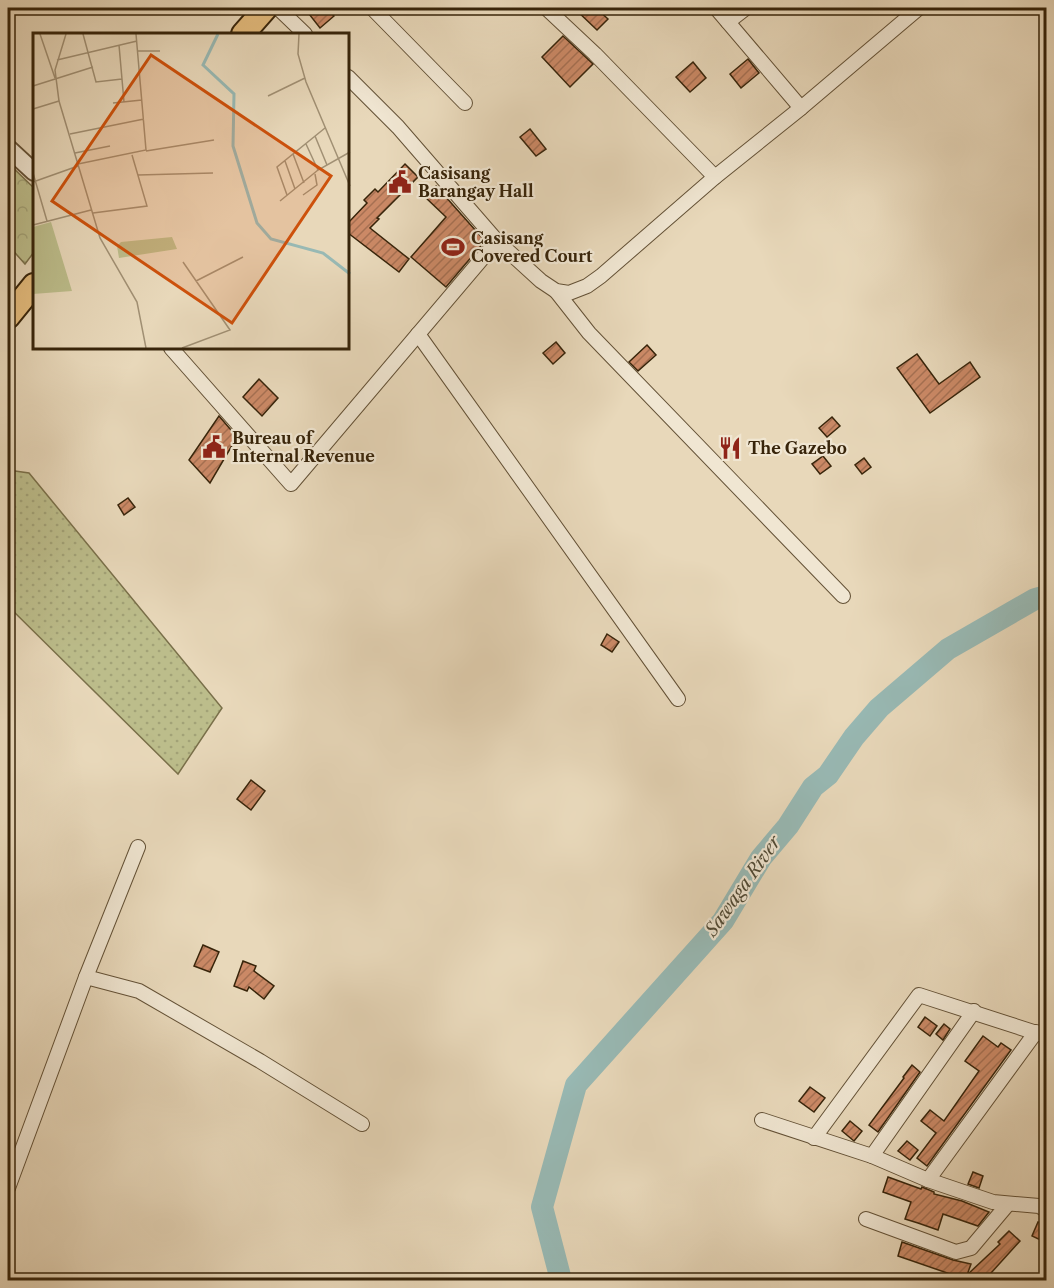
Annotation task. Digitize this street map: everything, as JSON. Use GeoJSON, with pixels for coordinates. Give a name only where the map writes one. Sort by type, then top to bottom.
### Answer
{"type":"FeatureCollection","features":[{"type":"Feature","properties":{"kind":"highway"},"geometry":{"type":"LineString","coordinates":[[244,33],[267,8]]}},
{"type":"Feature","properties":{"kind":"highway"},"geometry":{"type":"LineString","coordinates":[[8,318],[33,286]]}},
{"type":"Feature","properties":{"kind":"street"},"geometry":{"type":"LineString","coordinates":[[267,8],[304,33]]}},
{"type":"Feature","properties":{"kind":"street"},"geometry":{"type":"LineString","coordinates":[[372,8],[465,103]]}},
{"type":"Feature","properties":{"kind":"street"},"geometry":{"type":"LineString","coordinates":[[546,8],[595,54],[715,177]]}},
{"type":"Feature","properties":{"kind":"street"},"geometry":{"type":"LineString","coordinates":[[716,8],[801,108]]}},
{"type":"Feature","properties":{"kind":"street"},"geometry":{"type":"LineString","coordinates":[[728,22],[746,8]]}},
{"type":"Feature","properties":{"kind":"street"},"geometry":{"type":"LineString","coordinates":[[556,291],[570,293],[600,276],[715,177],[919,8]]}},
{"type":"Feature","properties":{"kind":"street"},"geometry":{"type":"LineString","coordinates":[[350,79],[398,127],[497,241],[541,281],[556,291],[589,333],[843,596]]}},
{"type":"Feature","properties":{"kind":"street"},"geometry":{"type":"LineString","coordinates":[[8,148],[33,171]]}},
{"type":"Feature","properties":{"kind":"street"},"geometry":{"type":"LineString","coordinates":[[173,350],[291,484],[497,241]]}},
{"type":"Feature","properties":{"kind":"street"},"geometry":{"type":"LineString","coordinates":[[418,334],[678,699]]}},
{"type":"Feature","properties":{"kind":"street"},"geometry":{"type":"LineString","coordinates":[[8,1188],[86,977],[138,847]]}},
{"type":"Feature","properties":{"kind":"street"},"geometry":{"type":"LineString","coordinates":[[86,977],[139,991],[260,1061],[362,1124]]}},
{"type":"Feature","properties":{"kind":"street"},"geometry":{"type":"LineString","coordinates":[[814,1138],[919,995],[1041,1034],[928,1180]]}},
{"type":"Feature","properties":{"kind":"street"},"geometry":{"type":"LineString","coordinates":[[872,1156],[974,1011]]}},
{"type":"Feature","properties":{"kind":"street"},"geometry":{"type":"LineString","coordinates":[[762,1120],[872,1156],[928,1180],[993,1202],[1043,1208],[1047,1194]]}},
{"type":"Feature","properties":{"kind":"street"},"geometry":{"type":"LineString","coordinates":[[866,1219],[956,1252],[965,1251],[972,1248],[1008,1203]]}},
{"type":"Feature","properties":{"kind":"green space"},"geometry":{"type":"Polygon","coordinates":[[[8,163],[33,187],[33,253],[25,264],[8,245],[8,163]]]}},
{"type":"Feature","properties":{"kind":"green space"},"geometry":{"type":"Polygon","coordinates":[[[8,470],[29,473],[222,708],[178,774],[8,606],[8,470]]]}},
{"type":"Feature","properties":{"kind":"building"},"geometry":{"type":"Polygon","coordinates":[[[317,8],[327,8],[334,16],[320,28],[309,14],[317,8]]]}},
{"type":"Feature","properties":{"kind":"building"},"geometry":{"type":"Polygon","coordinates":[[[574,8],[596,8],[608,19],[597,30],[574,8]]]}},
{"type":"Feature","properties":{"kind":"building"},"geometry":{"type":"Polygon","coordinates":[[[563,36],[593,64],[570,87],[542,57],[563,36]]]}},
{"type":"Feature","properties":{"kind":"building"},"geometry":{"type":"Polygon","coordinates":[[[748,59],[759,73],[741,88],[730,74],[748,59]]]}},
{"type":"Feature","properties":{"kind":"building"},"geometry":{"type":"Polygon","coordinates":[[[693,62],[706,78],[690,92],[676,77],[693,62]]]}},
{"type":"Feature","properties":{"kind":"building"},"geometry":{"type":"Polygon","coordinates":[[[530,129],[546,149],[536,156],[520,137],[530,129]]]}},
{"type":"Feature","properties":{"kind":"building"},"geometry":{"type":"Polygon","coordinates":[[[405,164],[418,177],[370,228],[409,259],[399,272],[350,235],[350,221],[367,203],[364,200],[375,189],[378,192],[405,164]]]}},
{"type":"Feature","properties":{"kind":"building","name":"Casisang Covered Court"},"geometry":{"type":"Polygon","coordinates":[[[436,186],[485,241],[446,287],[411,257],[446,217],[425,197],[436,186]]]}},
{"type":"Feature","properties":{"kind":"building"},"geometry":{"type":"Polygon","coordinates":[[[556,342],[565,353],[553,364],[543,353],[556,342]]]}},
{"type":"Feature","properties":{"kind":"building"},"geometry":{"type":"Polygon","coordinates":[[[647,345],[656,355],[638,371],[629,362],[647,345]]]}},
{"type":"Feature","properties":{"kind":"building"},"geometry":{"type":"Polygon","coordinates":[[[917,354],[939,384],[970,362],[980,377],[930,413],[897,368],[917,354]]]}},
{"type":"Feature","properties":{"kind":"building"},"geometry":{"type":"Polygon","coordinates":[[[259,379],[278,398],[262,416],[243,397],[259,379]]]}},
{"type":"Feature","properties":{"kind":"building","name":"Bureau of Internal Revenue"},"geometry":{"type":"Polygon","coordinates":[[[219,416],[237,437],[210,483],[189,460],[219,416]]]}},
{"type":"Feature","properties":{"kind":"building"},"geometry":{"type":"Polygon","coordinates":[[[832,417],[840,426],[827,437],[819,428],[832,417]]]}},
{"type":"Feature","properties":{"kind":"building"},"geometry":{"type":"Polygon","coordinates":[[[823,456],[831,466],[820,474],[812,464],[823,456]]]}},
{"type":"Feature","properties":{"kind":"building"},"geometry":{"type":"Polygon","coordinates":[[[864,458],[871,467],[862,474],[855,465],[864,458]]]}},
{"type":"Feature","properties":{"kind":"building"},"geometry":{"type":"Polygon","coordinates":[[[128,498],[135,507],[124,515],[118,505],[128,498]]]}},
{"type":"Feature","properties":{"kind":"building"},"geometry":{"type":"Polygon","coordinates":[[[607,634],[619,642],[612,652],[601,645],[607,634]]]}},
{"type":"Feature","properties":{"kind":"building"},"geometry":{"type":"Polygon","coordinates":[[[251,780],[265,791],[251,810],[237,799],[251,780]]]}},
{"type":"Feature","properties":{"kind":"building"},"geometry":{"type":"Polygon","coordinates":[[[203,945],[219,952],[210,972],[194,966],[203,945]]]}},
{"type":"Feature","properties":{"kind":"building"},"geometry":{"type":"Polygon","coordinates":[[[243,961],[256,966],[254,971],[274,986],[264,999],[249,987],[247,991],[234,986],[243,961]]]}},
{"type":"Feature","properties":{"kind":"building"},"geometry":{"type":"Polygon","coordinates":[[[925,1017],[937,1026],[930,1036],[918,1027],[925,1017]]]}},
{"type":"Feature","properties":{"kind":"building"},"geometry":{"type":"Polygon","coordinates":[[[944,1024],[950,1029],[943,1040],[936,1034],[944,1024]]]}},
{"type":"Feature","properties":{"kind":"building"},"geometry":{"type":"Polygon","coordinates":[[[983,1036],[998,1047],[1001,1043],[1011,1050],[927,1166],[917,1158],[936,1133],[921,1121],[930,1110],[944,1121],[979,1071],[965,1061],[983,1036]]]}},
{"type":"Feature","properties":{"kind":"building"},"geometry":{"type":"Polygon","coordinates":[[[912,1065],[920,1072],[878,1132],[869,1125],[912,1065]]]}},
{"type":"Feature","properties":{"kind":"building"},"geometry":{"type":"Polygon","coordinates":[[[810,1087],[825,1098],[814,1112],[799,1101],[810,1087]]]}},
{"type":"Feature","properties":{"kind":"building"},"geometry":{"type":"Polygon","coordinates":[[[850,1121],[862,1131],[854,1141],[842,1131],[850,1121]]]}},
{"type":"Feature","properties":{"kind":"building"},"geometry":{"type":"Polygon","coordinates":[[[907,1141],[918,1150],[910,1160],[898,1151],[907,1141]]]}},
{"type":"Feature","properties":{"kind":"building"},"geometry":{"type":"Polygon","coordinates":[[[973,1172],[983,1176],[979,1188],[968,1184],[973,1172]]]}},
{"type":"Feature","properties":{"kind":"building"},"geometry":{"type":"Polygon","coordinates":[[[888,1177],[989,1212],[978,1226],[943,1214],[938,1230],[905,1219],[911,1202],[883,1192],[888,1177]]]}},
{"type":"Feature","properties":{"kind":"building"},"geometry":{"type":"Polygon","coordinates":[[[1038,1222],[1047,1226],[1047,1243],[1032,1236],[1038,1222]]]}},
{"type":"Feature","properties":{"kind":"building"},"geometry":{"type":"Polygon","coordinates":[[[1009,1231],[1020,1241],[991,1273],[992,1279],[962,1281],[963,1279],[956,1276],[898,1256],[902,1242],[971,1264],[967,1275],[1000,1244],[998,1242],[1009,1231]]]}},
{"type":"Feature","properties":{"kind":"waterway","name":"Sawaga River"},"geometry":{"type":"LineString","coordinates":[[561,1280],[542,1207],[576,1085],[723,921],[761,858],[788,826],[813,787],[828,775],[854,737],[879,708],[948,649],[1035,599],[1046,596]]}},
{"type":"Feature","properties":{"kind":"place","name":"Casisang Barangay Hall"},"geometry":{"type":"Point","coordinates":[400,182]}},
{"type":"Feature","properties":{"kind":"place","name":"Casisang Covered Court"},"geometry":{"type":"Point","coordinates":[453,247]}},
{"type":"Feature","properties":{"kind":"place","name":"Bureau of Internal Revenue"},"geometry":{"type":"Point","coordinates":[214,447]}},
{"type":"Feature","properties":{"kind":"place","name":"The Gazebo"},"geometry":{"type":"Point","coordinates":[730,448]}}]}
